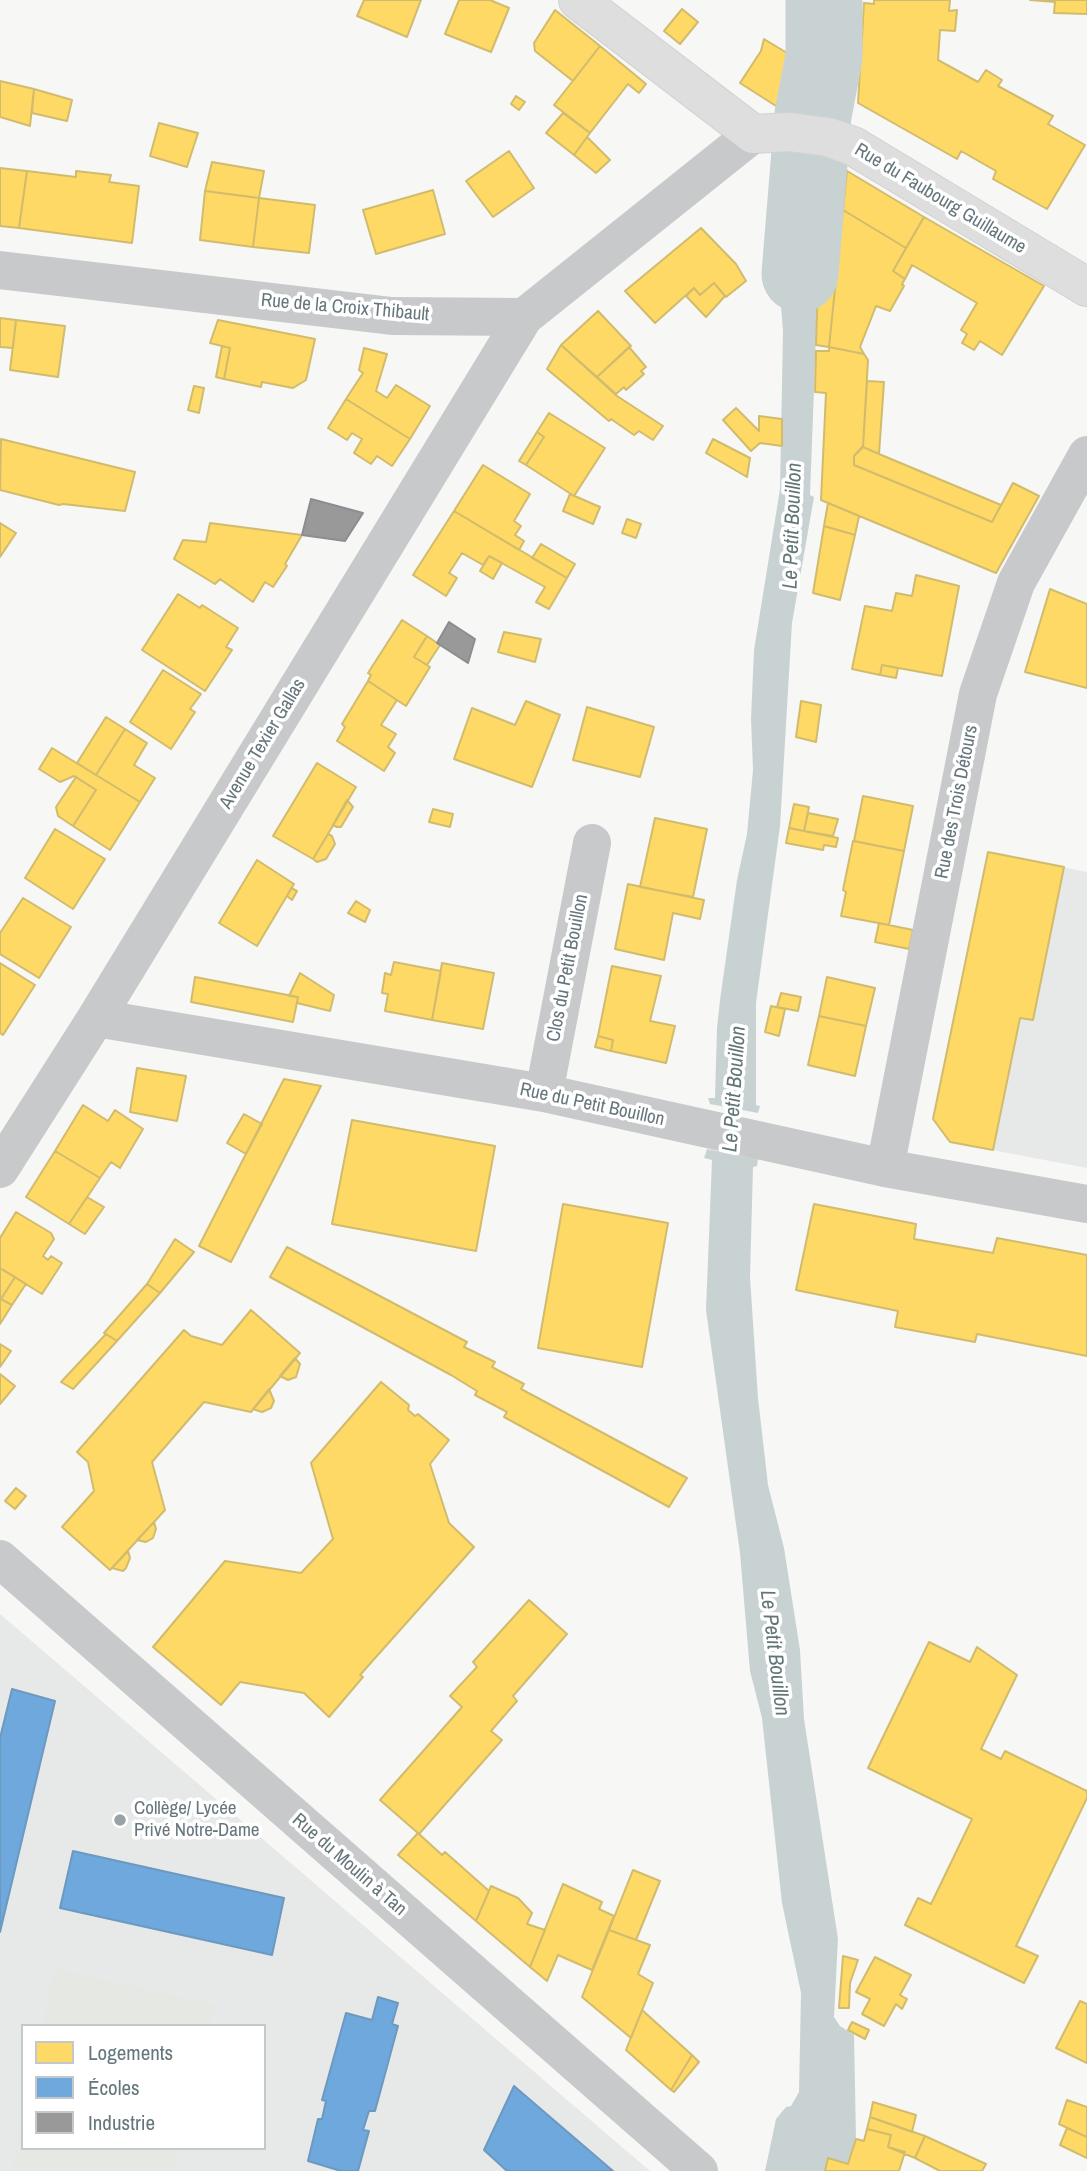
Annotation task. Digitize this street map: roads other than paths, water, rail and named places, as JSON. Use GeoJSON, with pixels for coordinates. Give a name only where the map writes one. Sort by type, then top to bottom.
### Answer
{"type":"FeatureCollection","features":[{"type":"Feature","properties":{"kind":"street"},"geometry":{"type":"LineString","coordinates":[[524,317],[771,133],[578,0]]}},
{"type":"Feature","properties":{"kind":"street","name":"Rue du Faubourg Guillaume"},"geometry":{"type":"LineString","coordinates":[[771,133],[828,137],[853,146],[1087,287]]}},
{"type":"Feature","properties":{"kind":"street","name":"Rue de la Croix Thibault"},"geometry":{"type":"LineString","coordinates":[[0,270],[392,316],[524,317]]}},
{"type":"Feature","properties":{"kind":"street","name":"Avenue Texier Gallas"},"geometry":{"type":"LineString","coordinates":[[0,1169],[96,1018],[524,317]]}},
{"type":"Feature","properties":{"kind":"street","name":"Rue des Trois Détours"},"geometry":{"type":"LineString","coordinates":[[885,1168],[978,694],[1016,583],[1087,455]]}},
{"type":"Feature","properties":{"kind":"street","name":"Clos du Petit Bouillon"},"geometry":{"type":"LineString","coordinates":[[544,1093],[592,843]]}},
{"type":"Feature","properties":{"kind":"street","name":"Rue du Petit Bouillon"},"geometry":{"type":"LineString","coordinates":[[96,1018],[544,1093],[885,1168],[1087,1204]]}},
{"type":"Feature","properties":{"kind":"street","name":"Rue du Moulin à Tan"},"geometry":{"type":"LineString","coordinates":[[0,1559],[699,2171]]}},
{"type":"Feature","properties":{"kind":"water"},"geometry":{"type":"Polygon","coordinates":[[[812,0],[838,0],[837,117],[797,114],[812,24],[812,0]]]}},
{"type":"Feature","properties":{"kind":"water"},"geometry":{"type":"Polygon","coordinates":[[[793,168],[830,174],[818,282],[810,495],[814,497],[792,623],[780,826],[756,1003],[756,1105],[760,1106],[758,1113],[710,1104],[708,1098],[715,1098],[720,1000],[737,880],[747,834],[753,770],[751,719],[754,650],[780,489],[783,331],[781,306],[766,290],[778,217],[793,168]]]}},
{"type":"Feature","properties":{"kind":"water"},"geometry":{"type":"Polygon","coordinates":[[[707,1149],[758,1159],[757,1166],[753,1167],[750,1277],[758,1398],[768,1485],[784,1548],[800,1650],[804,1719],[838,1939],[834,2017],[840,2026],[854,2035],[856,2139],[848,2164],[828,2158],[825,2171],[765,2171],[776,2119],[786,2107],[791,2106],[799,2092],[801,1993],[782,1903],[762,1718],[750,1671],[740,1553],[706,1310],[712,1160],[704,1158],[707,1149]]]}},
{"type":"Feature","properties":{"kind":"waterway","name":"Le Petit Bouillon"},"geometry":{"type":"LineString","coordinates":[[800,274],[813,115],[824,57],[824,0]]}},
{"type":"Feature","properties":{"kind":"place","name":"Collège/ Lycée Privé Notre-Dame"},"geometry":{"type":"Point","coordinates":[120,1820]}}]}
